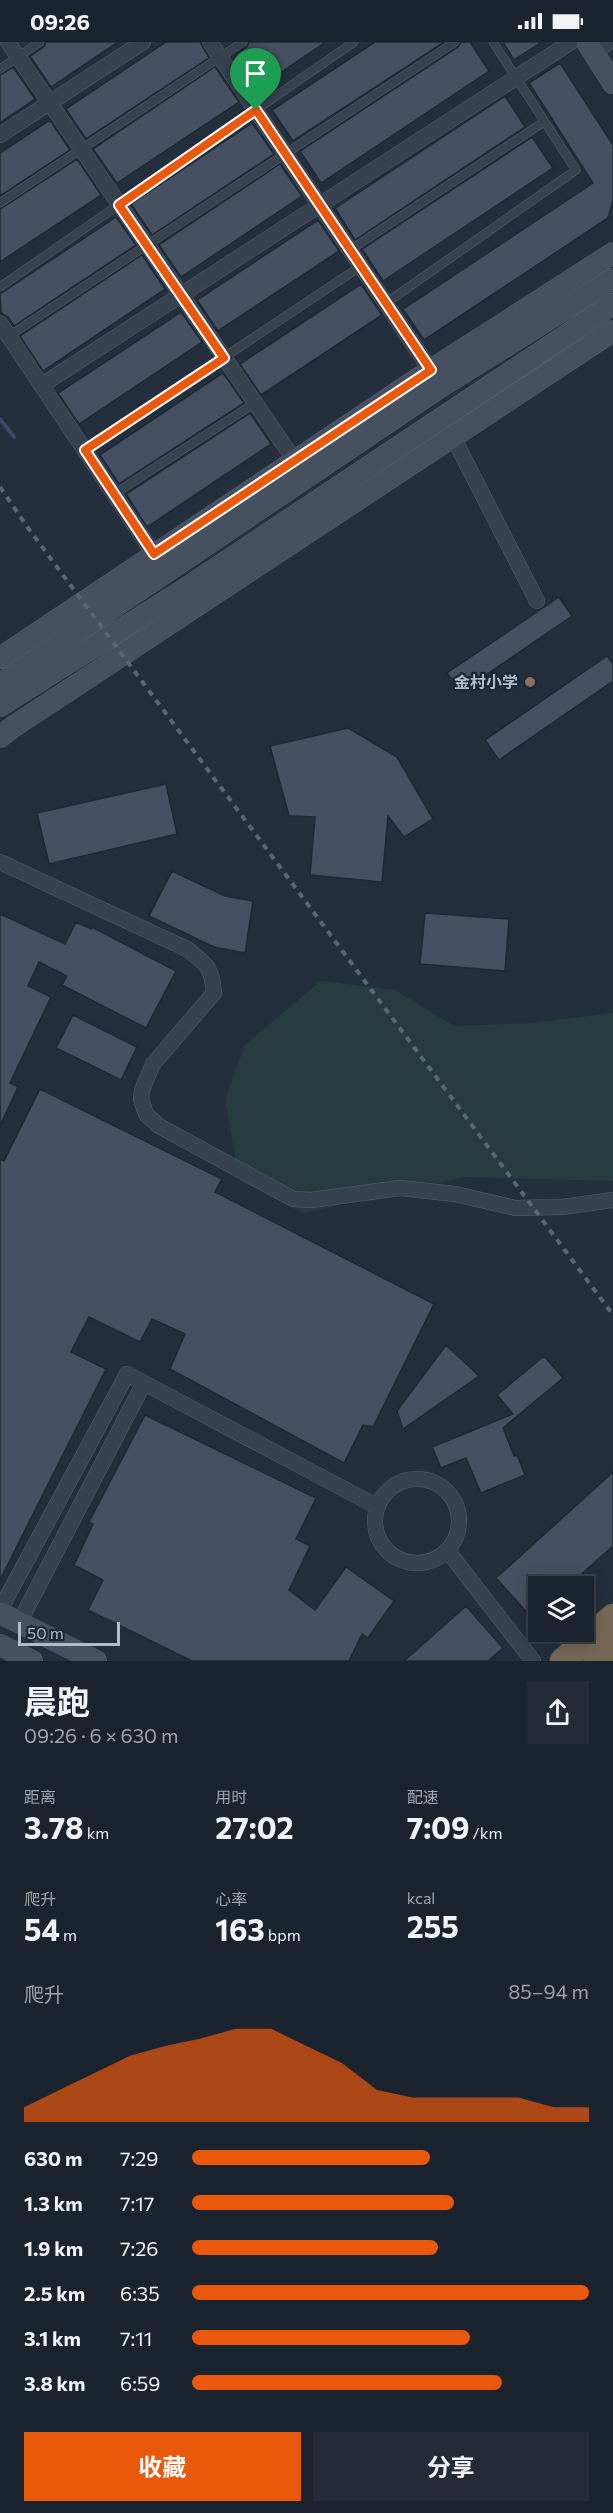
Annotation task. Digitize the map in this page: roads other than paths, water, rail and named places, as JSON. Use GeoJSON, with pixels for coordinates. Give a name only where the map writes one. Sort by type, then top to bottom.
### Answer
{"type":"FeatureCollection","features":[{"type":"Feature","properties":{"kind":"highway"},"geometry":{"type":"LineString","coordinates":[[563,1661],[613,1617]]}},
{"type":"Feature","properties":{"kind":"highway"},"geometry":{"type":"LineString","coordinates":[[597,1661],[613,1646]]}},
{"type":"Feature","properties":{"kind":"main road"},"geometry":{"type":"LineString","coordinates":[[596,46],[613,83]]}},
{"type":"Feature","properties":{"kind":"main road"},"geometry":{"type":"LineString","coordinates":[[0,684],[613,253]]}},
{"type":"Feature","properties":{"kind":"main road"},"geometry":{"type":"LineString","coordinates":[[0,658],[295,461],[613,279]]}},
{"type":"Feature","properties":{"kind":"main road"},"geometry":{"type":"LineString","coordinates":[[0,706],[185,589],[613,304]]}},
{"type":"Feature","properties":{"kind":"main road"},"geometry":{"type":"LineString","coordinates":[[0,737],[613,331]]}},
{"type":"Feature","properties":{"kind":"main road"},"geometry":{"type":"LineString","coordinates":[[0,1611],[19,1623],[96,1661]]}},
{"type":"Feature","properties":{"kind":"main road"},"geometry":{"type":"LineString","coordinates":[[0,1645],[32,1661]]}},
{"type":"Feature","properties":{"kind":"street"},"geometry":{"type":"LineString","coordinates":[[8,42],[295,461]]}},
{"type":"Feature","properties":{"kind":"street"},"geometry":{"type":"LineString","coordinates":[[0,135],[143,42]]}},
{"type":"Feature","properties":{"kind":"street"},"geometry":{"type":"LineString","coordinates":[[210,42],[437,378]]}},
{"type":"Feature","properties":{"kind":"street"},"geometry":{"type":"LineString","coordinates":[[42,385],[572,42]]}},
{"type":"Feature","properties":{"kind":"street"},"geometry":{"type":"LineString","coordinates":[[0,323],[154,554]]}},
{"type":"Feature","properties":{"kind":"street"},"geometry":{"type":"LineString","coordinates":[[453,437],[537,601]]}},
{"type":"Feature","properties":{"kind":"street"},"geometry":{"type":"LineString","coordinates":[[0,862],[187,949],[208,965],[213,976],[214,993],[153,1064],[142,1090],[141,1100],[146,1114],[159,1126],[189,1144],[293,1199],[311,1200],[400,1188],[455,1194],[515,1208],[562,1207],[613,1200]]}},
{"type":"Feature","properties":{"kind":"street"},"geometry":{"type":"LineString","coordinates":[[0,1611],[127,1374],[378,1507]]}},
{"type":"Feature","properties":{"kind":"street"},"geometry":{"type":"LineString","coordinates":[[19,1623],[144,1383]]}},
{"type":"Feature","properties":{"kind":"street"},"geometry":{"type":"LineString","coordinates":[[408,1480],[423,1480],[436,1484],[448,1492],[456,1504],[459,1518],[458,1532],[447,1550],[430,1561],[417,1563],[404,1561],[392,1555],[382,1545],[375,1520],[378,1507],[390,1490],[408,1480]]}},
{"type":"Feature","properties":{"kind":"street"},"geometry":{"type":"LineString","coordinates":[[447,1550],[533,1661]]}},
{"type":"Feature","properties":{"kind":"lane"},"geometry":{"type":"LineString","coordinates":[[0,69],[40,42]]}},
{"type":"Feature","properties":{"kind":"lane"},"geometry":{"type":"LineString","coordinates":[[0,203],[243,42]]}},
{"type":"Feature","properties":{"kind":"lane"},"geometry":{"type":"LineString","coordinates":[[0,287],[354,42]]}},
{"type":"Feature","properties":{"kind":"lane"},"geometry":{"type":"LineString","coordinates":[[9,336],[455,42]]}},
{"type":"Feature","properties":{"kind":"lane"},"geometry":{"type":"LineString","coordinates":[[386,303],[576,170],[493,42]]}},
{"type":"Feature","properties":{"kind":"lane"},"geometry":{"type":"LineString","coordinates":[[350,250],[544,122]]}},
{"type":"Feature","properties":{"kind":"lane"},"geometry":{"type":"LineString","coordinates":[[85,450],[361,266]]}},
{"type":"Feature","properties":{"kind":"lane"},"geometry":{"type":"LineString","coordinates":[[114,494],[255,403]]}},
{"type":"Feature","properties":{"kind":"waterway"},"geometry":{"type":"LineString","coordinates":[[0,419],[14,437]]}},
{"type":"Feature","properties":{"kind":"railway"},"geometry":{"type":"LineString","coordinates":[[0,487],[28,528],[613,1315]]}},
{"type":"Feature","properties":{"kind":"place","name":"金村小学"},"geometry":{"type":"Point","coordinates":[530,682]}}]}
